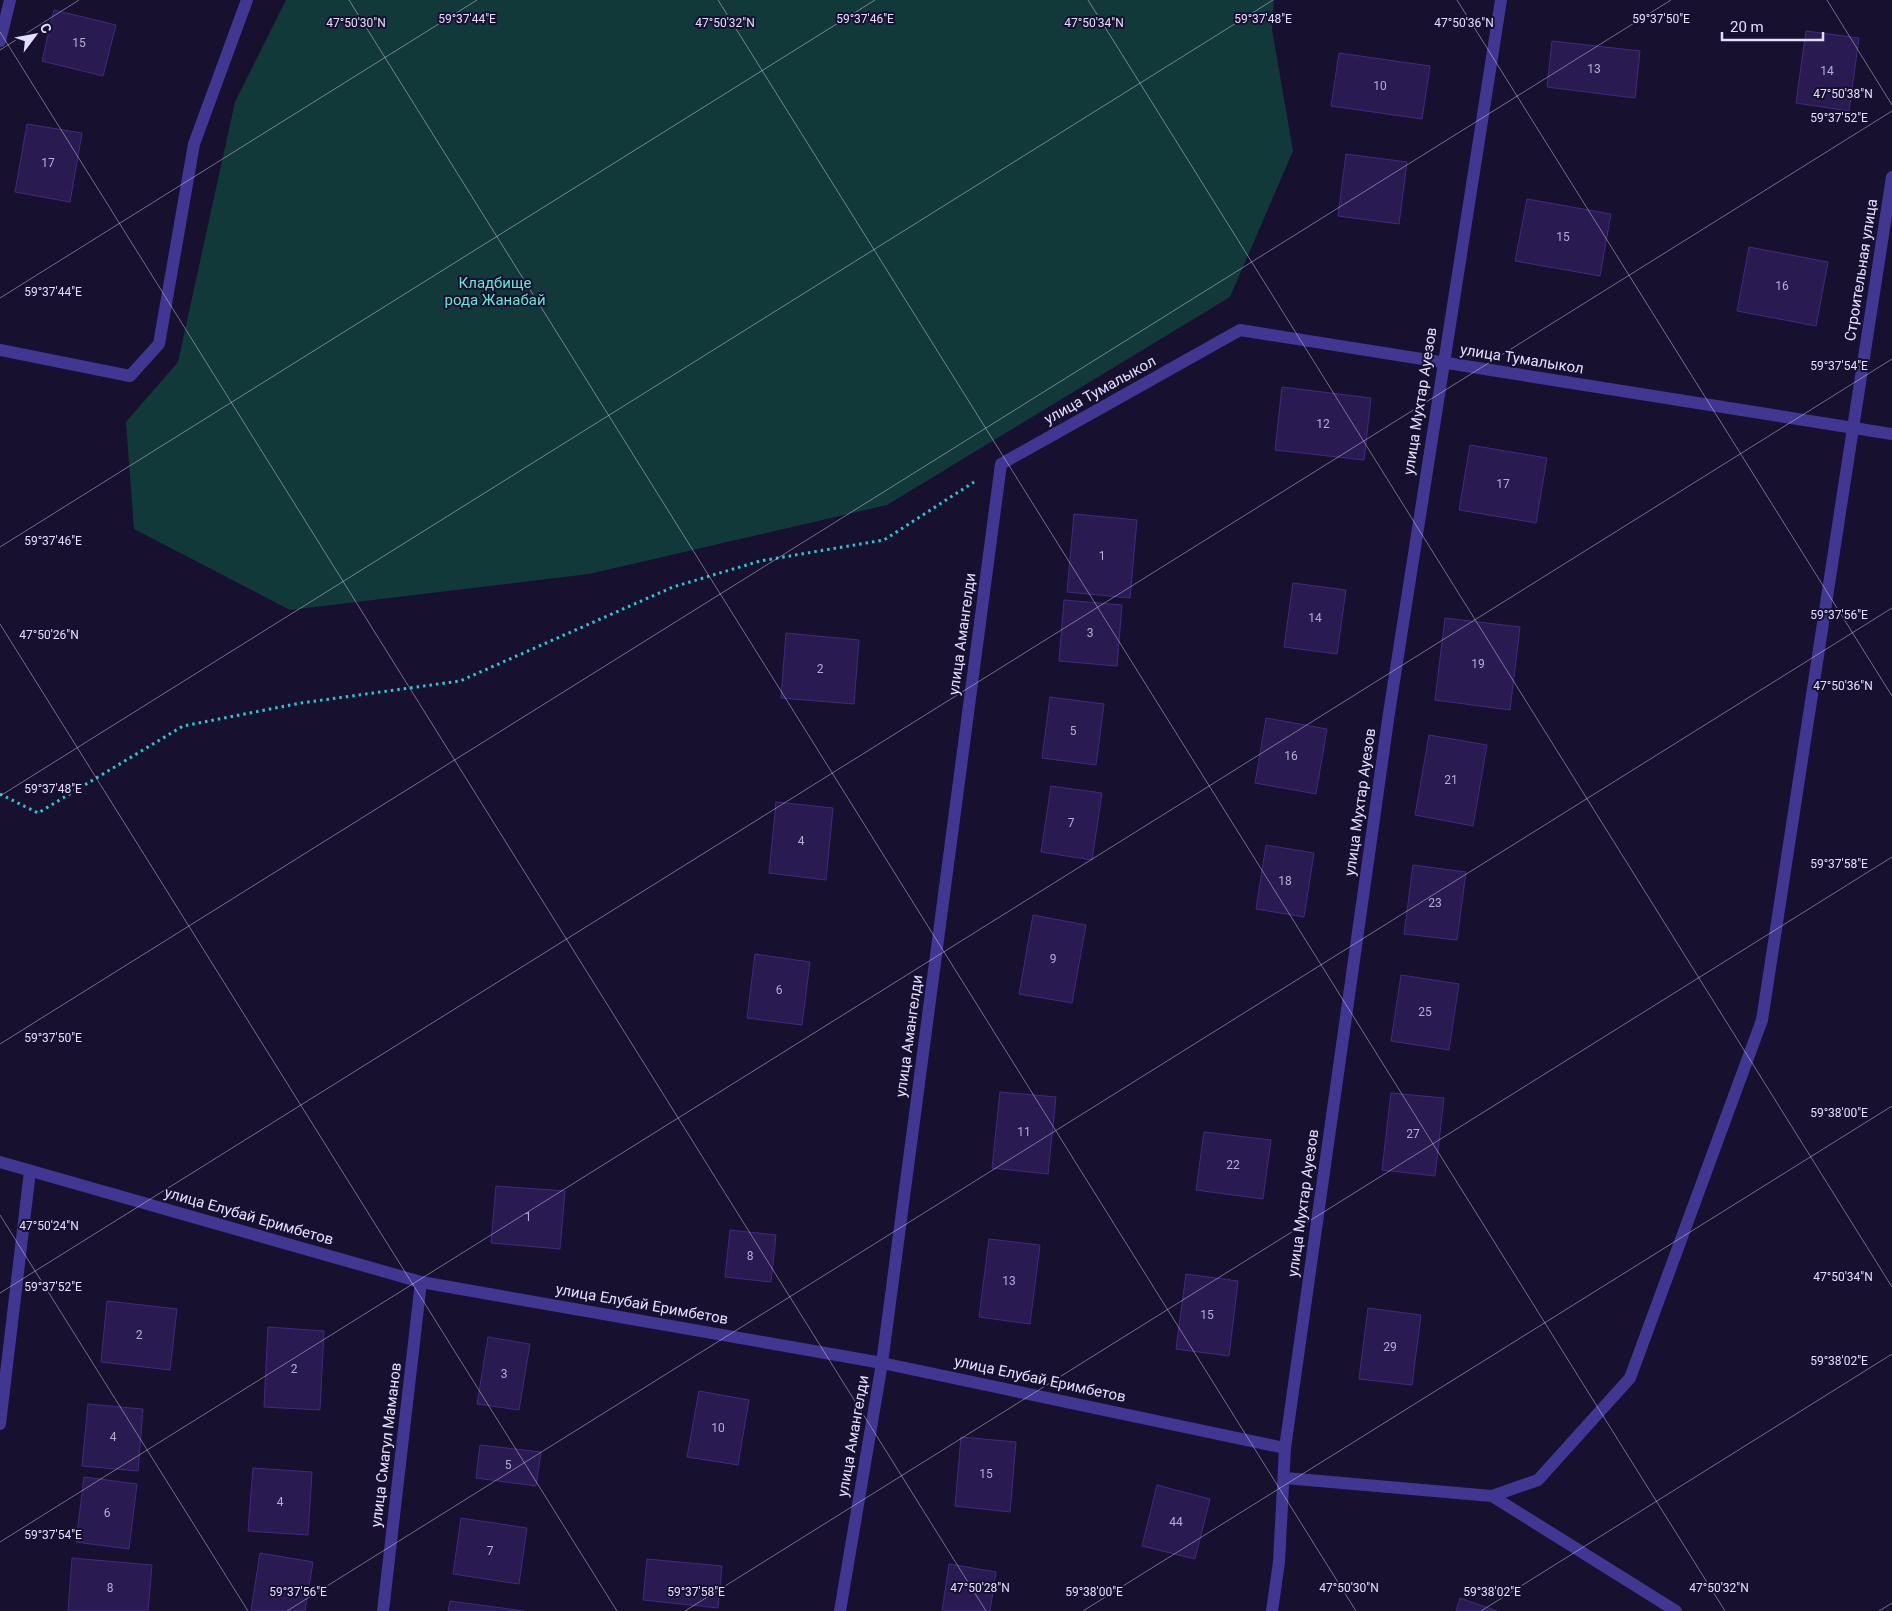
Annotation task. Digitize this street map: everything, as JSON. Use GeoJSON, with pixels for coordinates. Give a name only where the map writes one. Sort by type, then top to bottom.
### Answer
{"type":"FeatureCollection","features":[{"type":"Feature","properties":{"kind":"street"},"geometry":{"type":"LineString","coordinates":[[0,41],[10,0]]}},
{"type":"Feature","properties":{"kind":"street"},"geometry":{"type":"LineString","coordinates":[[0,350],[130,376],[159,344],[194,144],[248,0]]}},
{"type":"Feature","properties":{"kind":"street","name":"улица Мухтар Ауезов"},"geometry":{"type":"LineString","coordinates":[[1272,1611],[1279,1562],[1286,1448],[1389,713],[1501,0]]}},
{"type":"Feature","properties":{"kind":"street","name":"Строительная улица"},"geometry":{"type":"LineString","coordinates":[[1492,1496],[1538,1480],[1630,1378],[1762,1020],[1892,177]]}},
{"type":"Feature","properties":{"kind":"street","name":"улица Тумалыкол"},"geometry":{"type":"LineString","coordinates":[[1001,464],[1240,330],[1892,434]]}},
{"type":"Feature","properties":{"kind":"street","name":"улица Амангелди"},"geometry":{"type":"LineString","coordinates":[[840,1611],[882,1362],[1001,464]]}},
{"type":"Feature","properties":{"kind":"street","name":"улица Елубай Еримбетов"},"geometry":{"type":"LineString","coordinates":[[0,1162],[421,1282],[882,1362],[1286,1448]]}},
{"type":"Feature","properties":{"kind":"street"},"geometry":{"type":"LineString","coordinates":[[0,1424],[30,1171]]}},
{"type":"Feature","properties":{"kind":"street","name":"улица Смагул Маманов"},"geometry":{"type":"LineString","coordinates":[[383,1611],[421,1282]]}},
{"type":"Feature","properties":{"kind":"street"},"geometry":{"type":"LineString","coordinates":[[1285,1478],[1492,1496],[1676,1611]]}},
{"type":"Feature","properties":{"kind":"path"},"geometry":{"type":"LineString","coordinates":[[0,794],[38,813],[183,726],[301,704],[460,681],[673,587],[760,561],[884,540],[1001,464]]}},
{"type":"Feature","properties":{"kind":"green space","name":"Кладбище рода Жанабай"},"geometry":{"type":"Polygon","coordinates":[[[286,0],[1274,0],[1272,29],[1293,151],[1230,297],[887,505],[589,574],[290,610],[134,529],[126,422],[178,362],[235,102],[286,0]]]}},
{"type":"Feature","properties":{"kind":"building"},"geometry":{"type":"Polygon","coordinates":[[[54,10],[116,25],[103,76],[42,61],[54,10]]]}},
{"type":"Feature","properties":{"kind":"building"},"geometry":{"type":"Polygon","coordinates":[[[1806,31],[1859,38],[1849,111],[1796,103],[1806,31]]]}},
{"type":"Feature","properties":{"kind":"building"},"geometry":{"type":"Polygon","coordinates":[[[1552,41],[1640,51],[1635,98],[1547,87],[1552,41]]]}},
{"type":"Feature","properties":{"kind":"building"},"geometry":{"type":"Polygon","coordinates":[[[1339,53],[1430,66],[1422,119],[1331,106],[1339,53]]]}},
{"type":"Feature","properties":{"kind":"building"},"geometry":{"type":"Polygon","coordinates":[[[27,124],[82,133],[70,202],[15,192],[27,124]]]}},
{"type":"Feature","properties":{"kind":"building"},"geometry":{"type":"Polygon","coordinates":[[[1346,154],[1407,162],[1399,224],[1338,216],[1346,154]]]}},
{"type":"Feature","properties":{"kind":"building"},"geometry":{"type":"Polygon","coordinates":[[[1527,199],[1611,214],[1600,276],[1515,261],[1527,199]]]}},
{"type":"Feature","properties":{"kind":"building"},"geometry":{"type":"Polygon","coordinates":[[[1749,247],[1828,262],[1816,326],[1737,311],[1749,247]]]}},
{"type":"Feature","properties":{"kind":"building"},"geometry":{"type":"Polygon","coordinates":[[[1282,387],[1371,398],[1364,460],[1275,450],[1282,387]]]}},
{"type":"Feature","properties":{"kind":"building"},"geometry":{"type":"Polygon","coordinates":[[[1470,445],[1547,458],[1536,523],[1459,510],[1470,445]]]}},
{"type":"Feature","properties":{"kind":"building"},"geometry":{"type":"Polygon","coordinates":[[[1074,514],[1137,520],[1130,598],[1067,592],[1074,514]]]}},
{"type":"Feature","properties":{"kind":"building"},"geometry":{"type":"Polygon","coordinates":[[[1293,583],[1346,590],[1337,654],[1284,647],[1293,583]]]}},
{"type":"Feature","properties":{"kind":"building"},"geometry":{"type":"Polygon","coordinates":[[[1064,600],[1122,605],[1117,666],[1059,661],[1064,600]]]}},
{"type":"Feature","properties":{"kind":"building"},"geometry":{"type":"Polygon","coordinates":[[[1445,618],[1520,627],[1510,710],[1435,700],[1445,618]]]}},
{"type":"Feature","properties":{"kind":"building"},"geometry":{"type":"Polygon","coordinates":[[[786,633],[859,640],[854,704],[781,698],[786,633]]]}},
{"type":"Feature","properties":{"kind":"building"},"geometry":{"type":"Polygon","coordinates":[[[1050,697],[1104,704],[1096,765],[1042,758],[1050,697]]]}},
{"type":"Feature","properties":{"kind":"building"},"geometry":{"type":"Polygon","coordinates":[[[1266,718],[1327,729],[1316,794],[1255,783],[1266,718]]]}},
{"type":"Feature","properties":{"kind":"building"},"geometry":{"type":"Polygon","coordinates":[[[1429,735],[1487,745],[1473,826],[1415,815],[1429,735]]]}},
{"type":"Feature","properties":{"kind":"building"},"geometry":{"type":"Polygon","coordinates":[[[1051,786],[1102,793],[1092,860],[1041,852],[1051,786]]]}},
{"type":"Feature","properties":{"kind":"building"},"geometry":{"type":"Polygon","coordinates":[[[776,802],[833,808],[826,880],[769,873],[776,802]]]}},
{"type":"Feature","properties":{"kind":"building"},"geometry":{"type":"Polygon","coordinates":[[[1266,845],[1314,853],[1304,917],[1256,909],[1266,845]]]}},
{"type":"Feature","properties":{"kind":"building"},"geometry":{"type":"Polygon","coordinates":[[[1413,865],[1466,872],[1457,940],[1404,934],[1413,865]]]}},
{"type":"Feature","properties":{"kind":"building"},"geometry":{"type":"Polygon","coordinates":[[[1033,915],[1086,925],[1072,1003],[1019,994],[1033,915]]]}},
{"type":"Feature","properties":{"kind":"building"},"geometry":{"type":"Polygon","coordinates":[[[755,954],[810,962],[802,1025],[747,1018],[755,954]]]}},
{"type":"Feature","properties":{"kind":"building"},"geometry":{"type":"Polygon","coordinates":[[[1401,975],[1459,984],[1449,1050],[1391,1041],[1401,975]]]}},
{"type":"Feature","properties":{"kind":"building"},"geometry":{"type":"Polygon","coordinates":[[[1000,1092],[1056,1097],[1048,1174],[992,1168],[1000,1092]]]}},
{"type":"Feature","properties":{"kind":"building"},"geometry":{"type":"Polygon","coordinates":[[[1391,1093],[1444,1098],[1435,1176],[1382,1170],[1391,1093]]]}},
{"type":"Feature","properties":{"kind":"building"},"geometry":{"type":"Polygon","coordinates":[[[1204,1132],[1271,1140],[1263,1199],[1196,1190],[1204,1132]]]}},
{"type":"Feature","properties":{"kind":"building"},"geometry":{"type":"Polygon","coordinates":[[[496,1186],[565,1191],[560,1249],[491,1243],[496,1186]]]}},
{"type":"Feature","properties":{"kind":"building"},"geometry":{"type":"Polygon","coordinates":[[[730,1230],[776,1235],[771,1282],[725,1277],[730,1230]]]}},
{"type":"Feature","properties":{"kind":"building"},"geometry":{"type":"Polygon","coordinates":[[[989,1239],[1040,1245],[1030,1324],[979,1317],[989,1239]]]}},
{"type":"Feature","properties":{"kind":"building"},"geometry":{"type":"Polygon","coordinates":[[[1186,1274],[1238,1281],[1229,1356],[1176,1349],[1186,1274]]]}},
{"type":"Feature","properties":{"kind":"building"},"geometry":{"type":"Polygon","coordinates":[[[107,1301],[177,1309],[170,1370],[101,1362],[107,1301]]]}},
{"type":"Feature","properties":{"kind":"building"},"geometry":{"type":"Polygon","coordinates":[[[1368,1308],[1421,1315],[1412,1385],[1359,1379],[1368,1308]]]}},
{"type":"Feature","properties":{"kind":"building"},"geometry":{"type":"Polygon","coordinates":[[[268,1327],[324,1331],[320,1410],[264,1407],[268,1327]]]}},
{"type":"Feature","properties":{"kind":"building"},"geometry":{"type":"Polygon","coordinates":[[[488,1337],[530,1344],[519,1410],[477,1404],[488,1337]]]}},
{"type":"Feature","properties":{"kind":"building"},"geometry":{"type":"Polygon","coordinates":[[[699,1391],[749,1400],[738,1465],[687,1457],[699,1391]]]}},
{"type":"Feature","properties":{"kind":"building"},"geometry":{"type":"Polygon","coordinates":[[[88,1404],[143,1409],[138,1471],[82,1466],[88,1404]]]}},
{"type":"Feature","properties":{"kind":"building"},"geometry":{"type":"Polygon","coordinates":[[[961,1437],[1016,1442],[1010,1512],[955,1506],[961,1437]]]}},
{"type":"Feature","properties":{"kind":"building"},"geometry":{"type":"Polygon","coordinates":[[[480,1445],[541,1452],[536,1486],[476,1478],[480,1445]]]}},
{"type":"Feature","properties":{"kind":"building"},"geometry":{"type":"Polygon","coordinates":[[[253,1468],[312,1472],[308,1535],[248,1531],[253,1468]]]}},
{"type":"Feature","properties":{"kind":"building"},"geometry":{"type":"Polygon","coordinates":[[[84,1477],[137,1484],[129,1549],[76,1542],[84,1477]]]}},
{"type":"Feature","properties":{"kind":"building"},"geometry":{"type":"Polygon","coordinates":[[[1157,1485],[1210,1499],[1195,1559],[1142,1546],[1157,1485]]]}},
{"type":"Feature","properties":{"kind":"building"},"geometry":{"type":"Polygon","coordinates":[[[461,1518],[527,1528],[519,1584],[453,1574],[461,1518]]]}},
{"type":"Feature","properties":{"kind":"building"},"geometry":{"type":"Polygon","coordinates":[[[260,1553],[313,1562],[305,1611],[251,1611],[260,1553]]]}},
{"type":"Feature","properties":{"kind":"building"},"geometry":{"type":"Polygon","coordinates":[[[72,1558],[152,1565],[148,1611],[68,1611],[72,1558]]]}},
{"type":"Feature","properties":{"kind":"building"},"geometry":{"type":"Polygon","coordinates":[[[647,1559],[722,1566],[718,1608],[643,1600],[647,1559]]]}},
{"type":"Feature","properties":{"kind":"building"},"geometry":{"type":"Polygon","coordinates":[[[949,1564],[996,1572],[990,1611],[942,1611],[949,1564]]]}},
{"type":"Feature","properties":{"kind":"building"},"geometry":{"type":"Polygon","coordinates":[[[1460,1598],[1497,1611],[1456,1611],[1460,1598]]]}},
{"type":"Feature","properties":{"kind":"building"},"geometry":{"type":"Polygon","coordinates":[[[450,1601],[524,1611],[448,1611],[450,1601]]]}}]}
